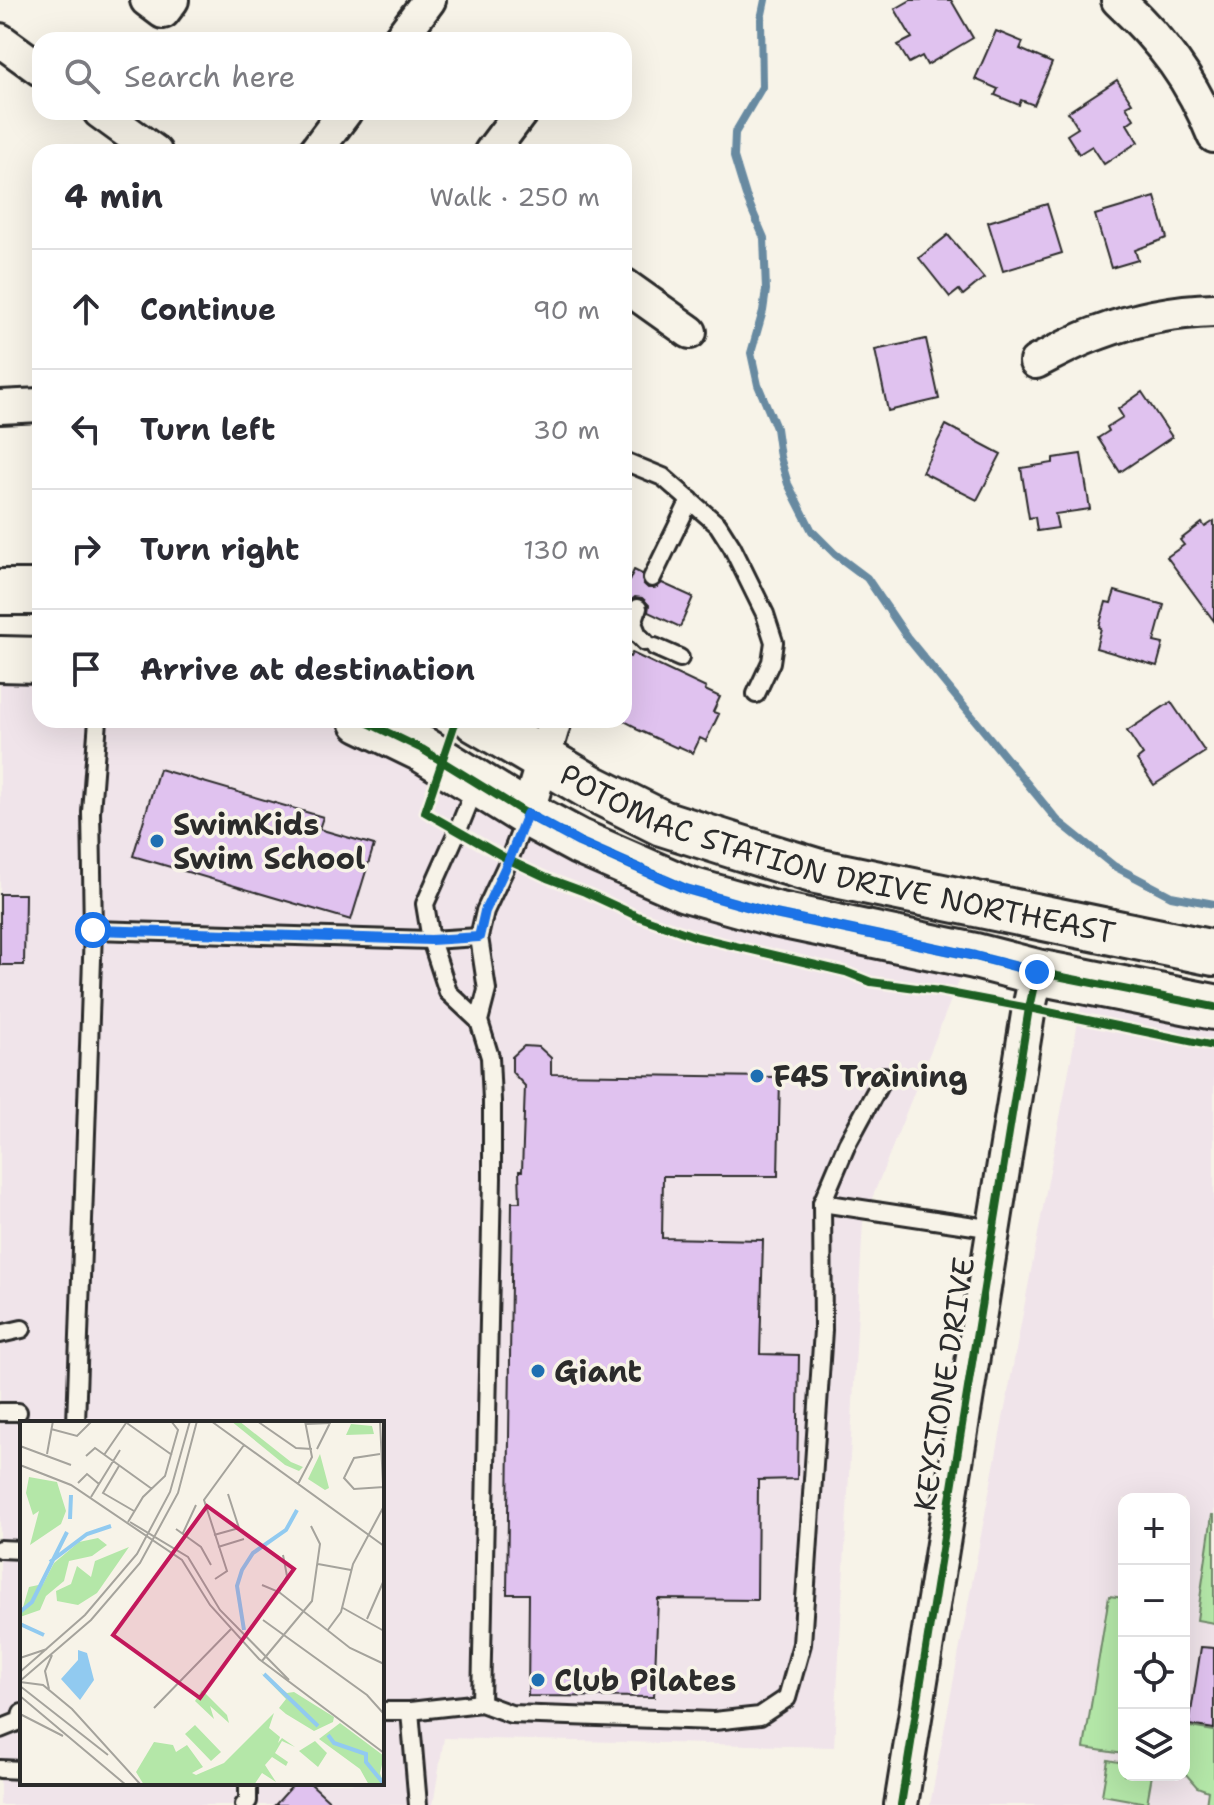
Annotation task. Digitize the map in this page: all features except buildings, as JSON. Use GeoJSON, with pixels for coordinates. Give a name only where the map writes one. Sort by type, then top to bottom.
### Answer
{"type":"FeatureCollection","features":[{"type":"Feature","properties":{"kind":"street"},"geometry":{"type":"LineString","coordinates":[[147,0],[163,12],[172,0]]}},
{"type":"Feature","properties":{"kind":"street"},"geometry":{"type":"LineString","coordinates":[[405,32],[429,0]]}},
{"type":"Feature","properties":{"kind":"street"},"geometry":{"type":"LineString","coordinates":[[1118,0],[1147,27],[1177,66],[1204,110],[1214,136]]}},
{"type":"Feature","properties":{"kind":"street"},"geometry":{"type":"LineString","coordinates":[[0,40],[32,63]]}},
{"type":"Feature","properties":{"kind":"street"},"geometry":{"type":"LineString","coordinates":[[111,120],[144,144]]}},
{"type":"Feature","properties":{"kind":"street"},"geometry":{"type":"LineString","coordinates":[[321,144],[339,120]]}},
{"type":"Feature","properties":{"kind":"street"},"geometry":{"type":"LineString","coordinates":[[497,144],[515,120]]}},
{"type":"Feature","properties":{"kind":"street"},"geometry":{"type":"LineString","coordinates":[[632,291],[690,332]]}},
{"type":"Feature","properties":{"kind":"street"},"geometry":{"type":"LineString","coordinates":[[1036,362],[1097,333],[1134,322],[1214,310]]}},
{"type":"Feature","properties":{"kind":"street"},"geometry":{"type":"LineString","coordinates":[[0,407],[32,405]]}},
{"type":"Feature","properties":{"kind":"street"},"geometry":{"type":"LineString","coordinates":[[0,592],[32,592]]}},
{"type":"Feature","properties":{"kind":"street"},"geometry":{"type":"LineString","coordinates":[[0,659],[32,660]]}},
{"type":"Feature","properties":{"kind":"street","name":"POTOMAC STATION DRIVE NORTHEAST"},"geometry":{"type":"LineString","coordinates":[[379,728],[422,749],[527,814],[579,842],[686,889],[775,914],[1037,972],[1214,1007]]}},
{"type":"Feature","properties":{"kind":"street"},"geometry":{"type":"LineString","coordinates":[[477,782],[488,728]]}},
{"type":"Feature","properties":{"kind":"street","name":"POTOMAC STATION DRIVE NORTHEAST"},"geometry":{"type":"LineString","coordinates":[[507,728],[550,740],[592,788],[662,823],[816,871],[1214,953]]}},
{"type":"Feature","properties":{"kind":"street"},"geometry":{"type":"LineString","coordinates":[[527,814],[550,740]]}},
{"type":"Feature","properties":{"kind":"street","name":"KEYSTONE DRIVE"},"geometry":{"type":"LineString","coordinates":[[901,1805],[1037,972]]}},
{"type":"Feature","properties":{"kind":"lane"},"geometry":{"type":"LineString","coordinates":[[632,464],[663,477],[718,525],[732,547],[765,614],[774,642],[771,662],[756,694]]}},
{"type":"Feature","properties":{"kind":"lane"},"geometry":{"type":"LineString","coordinates":[[652,578],[690,500]]}},
{"type":"Feature","properties":{"kind":"lane"},"geometry":{"type":"LineString","coordinates":[[638,608],[633,623],[638,635],[680,658]]}},
{"type":"Feature","properties":{"kind":"lane"},"geometry":{"type":"LineString","coordinates":[[76,1421],[93,930],[91,812],[97,728]]}},
{"type":"Feature","properties":{"kind":"lane"},"geometry":{"type":"LineString","coordinates":[[477,782],[425,904],[431,940],[448,992],[479,1021],[490,1057],[492,1178],[481,1703]]}},
{"type":"Feature","properties":{"kind":"lane"},"geometry":{"type":"LineString","coordinates":[[479,1021],[487,990],[479,937],[485,911],[527,814]]}},
{"type":"Feature","properties":{"kind":"lane"},"geometry":{"type":"LineString","coordinates":[[93,930],[431,940],[479,937]]}},
{"type":"Feature","properties":{"kind":"lane"},"geometry":{"type":"LineString","coordinates":[[384,1711],[481,1703],[511,1714],[714,1721],[760,1716],[787,1698],[802,1644],[823,1330],[822,1203],[847,1144],[884,1076]]}},
{"type":"Feature","properties":{"kind":"lane"},"geometry":{"type":"LineString","coordinates":[[822,1203],[994,1229]]}},
{"type":"Feature","properties":{"kind":"lane"},"geometry":{"type":"LineString","coordinates":[[0,1334],[22,1329]]}},
{"type":"Feature","properties":{"kind":"lane"},"geometry":{"type":"LineString","coordinates":[[0,1412],[18,1412]]}},
{"type":"Feature","properties":{"kind":"lane"},"geometry":{"type":"LineString","coordinates":[[0,1549],[20,1550]]}},
{"type":"Feature","properties":{"kind":"lane"},"geometry":{"type":"LineString","coordinates":[[410,1711],[418,1805]]}},
{"type":"Feature","properties":{"kind":"lane"},"geometry":{"type":"LineString","coordinates":[[0,1729],[20,1721]]}},
{"type":"Feature","properties":{"kind":"lane"},"geometry":{"type":"LineString","coordinates":[[0,1769],[20,1770]]}},
{"type":"Feature","properties":{"kind":"lane"},"geometry":{"type":"LineString","coordinates":[[244,1805],[248,1801],[248,1785]]}},
{"type":"Feature","properties":{"kind":"shaded area"},"geometry":{"type":"Polygon","coordinates":[[[0,659],[32,663],[32,728],[357,728],[422,749],[579,842],[975,956],[958,982],[863,1221],[834,1747],[444,1738],[433,1805],[0,1805],[0,659]]]}},
{"type":"Feature","properties":{"kind":"shaded area"},"geometry":{"type":"Polygon","coordinates":[[[1082,1001],[1214,1027],[1214,1805],[930,1805],[1082,1001]]]}},
{"type":"Feature","properties":{"kind":"green space"},"geometry":{"type":"Polygon","coordinates":[[[1214,1515],[1214,1623],[1197,1620],[1214,1515]]]}},
{"type":"Feature","properties":{"kind":"green space"},"geometry":{"type":"Polygon","coordinates":[[[1109,1596],[1118,1597],[1118,1753],[1084,1748],[1109,1596]]]}},
{"type":"Feature","properties":{"kind":"green space"},"geometry":{"type":"Polygon","coordinates":[[[1190,1727],[1214,1731],[1214,1805],[1206,1805],[1208,1791],[1197,1787],[1190,1779],[1190,1727]]]}},
{"type":"Feature","properties":{"kind":"green space"},"geometry":{"type":"Polygon","coordinates":[[[1108,1760],[1118,1762],[1118,1781],[1151,1781],[1147,1803],[1102,1795],[1108,1760]]]}},
{"type":"Feature","properties":{"kind":"waterway"},"geometry":{"type":"LineString","coordinates":[[765,0],[761,19],[762,87],[735,133],[734,157],[764,238],[766,290],[751,353],[758,385],[776,428],[788,484],[812,531],[835,554],[867,578],[907,637],[1057,820],[1114,866],[1171,896],[1214,904]]}},
{"type":"Feature","properties":{"kind":"cycle path"},"geometry":{"type":"LineString","coordinates":[[379,728],[422,749],[527,814],[579,842],[686,889],[775,914],[1037,972],[1214,1007]]}},
{"type":"Feature","properties":{"kind":"cycle path"},"geometry":{"type":"LineString","coordinates":[[453,728],[425,812],[509,860],[637,916],[697,937],[846,972],[871,982],[939,991],[1214,1046]]}},
{"type":"Feature","properties":{"kind":"cycle path"},"geometry":{"type":"LineString","coordinates":[[901,1805],[1037,972]]}},
{"type":"Feature","properties":{"kind":"place","name":"SwimKids Swim School"},"geometry":{"type":"Point","coordinates":[157,841]}},
{"type":"Feature","properties":{"kind":"place","name":"F45 Training"},"geometry":{"type":"Point","coordinates":[757,1076]}},
{"type":"Feature","properties":{"kind":"place","name":"Giant"},"geometry":{"type":"Point","coordinates":[538,1371]}},
{"type":"Feature","properties":{"kind":"place","name":"Club Pilates"},"geometry":{"type":"Point","coordinates":[538,1680]}},
{"type":"Feature","properties":{"kind":"route"},"geometry":{"type":"LineString","coordinates":[[93,930],[431,940],[479,937],[485,911],[527,814],[579,842],[686,889],[775,914],[1037,972]]}}]}
